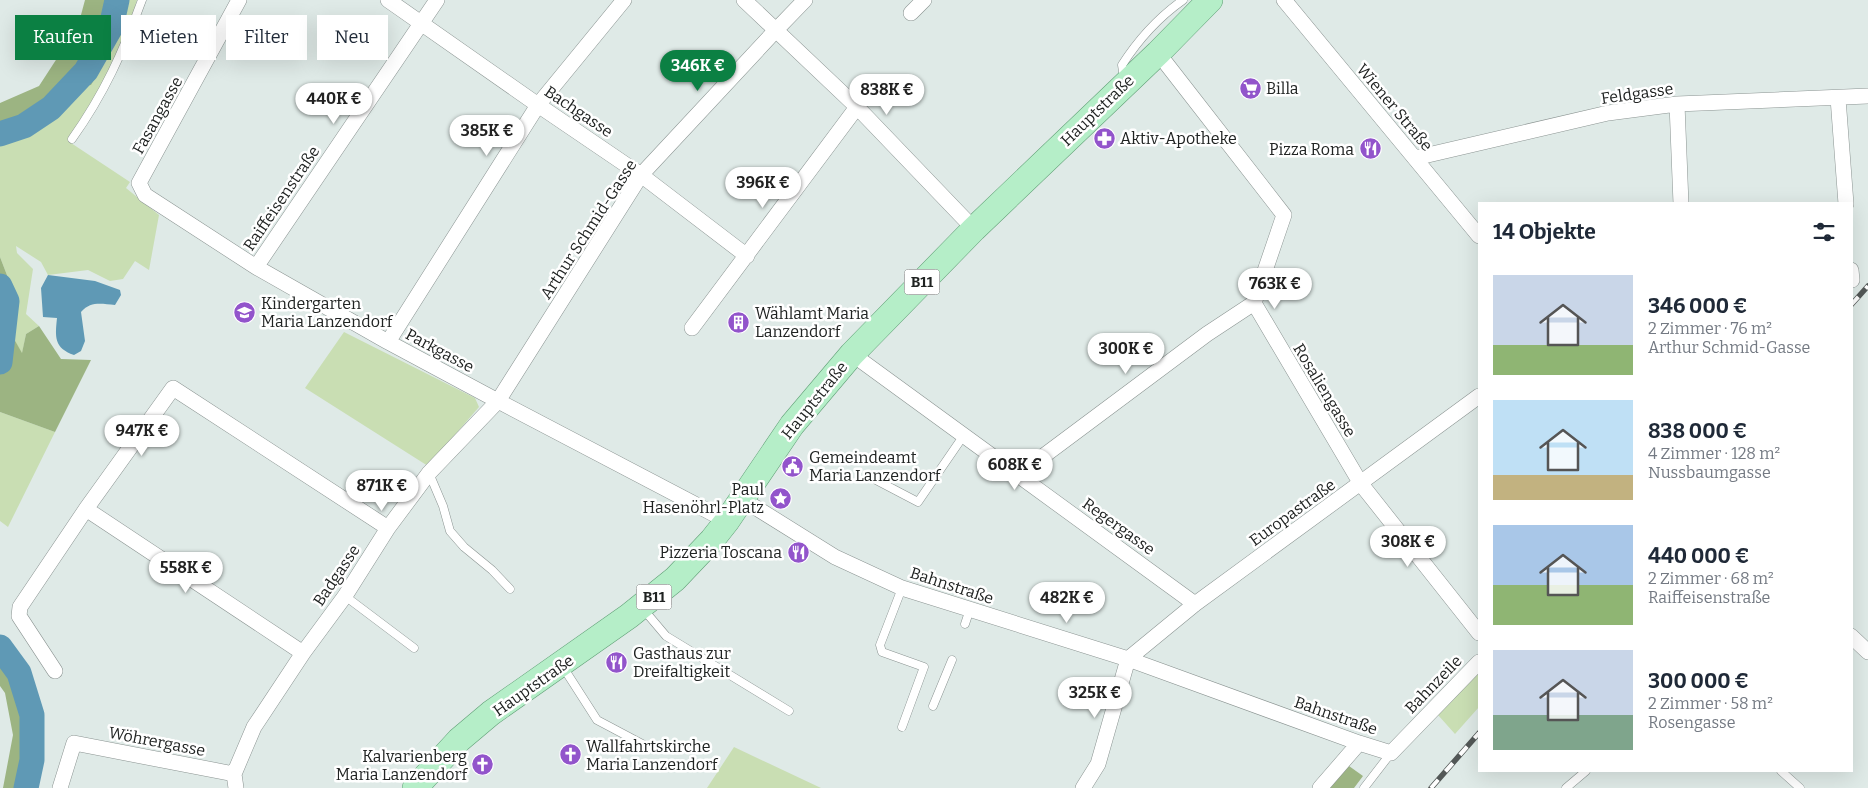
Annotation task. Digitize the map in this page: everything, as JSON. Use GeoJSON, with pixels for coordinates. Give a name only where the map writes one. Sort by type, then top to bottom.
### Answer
{"type":"FeatureCollection","features":[{"type":"Feature","properties":{"kind":"main road","name":"Hauptstraße"},"geometry":{"type":"LineString","coordinates":[[415,788],[472,728],[514,696],[562,665],[641,607],[675,579],[712,540],[742,500],[792,425],[852,354],[974,229],[1158,53],[1210,0]]}},
{"type":"Feature","properties":{"kind":"street","name":"Fasangasse"},"geometry":{"type":"LineString","coordinates":[[145,195],[140,183],[240,0]]}},
{"type":"Feature","properties":{"kind":"street","name":"Bachgasse"},"geometry":{"type":"LineString","coordinates":[[388,0],[642,175],[747,256]]}},
{"type":"Feature","properties":{"kind":"street","name":"Raiffeisenstraße"},"geometry":{"type":"LineString","coordinates":[[256,266],[437,0]]}},
{"type":"Feature","properties":{"kind":"street"},"geometry":{"type":"LineString","coordinates":[[388,342],[538,105],[624,0]]}},
{"type":"Feature","properties":{"kind":"street"},"geometry":{"type":"LineString","coordinates":[[744,0],[857,107],[974,229]]}},
{"type":"Feature","properties":{"kind":"street","name":"Arthur Schmid-Gasse"},"geometry":{"type":"LineString","coordinates":[[498,401],[642,175],[805,0]]}},
{"type":"Feature","properties":{"kind":"street"},"geometry":{"type":"LineString","coordinates":[[912,13],[924,0]]}},
{"type":"Feature","properties":{"kind":"street","name":"Wiener Straße"},"geometry":{"type":"LineString","coordinates":[[1284,0],[1478,235]]}},
{"type":"Feature","properties":{"kind":"street"},"geometry":{"type":"LineString","coordinates":[[1018,475],[1207,334],[1254,303],[1284,215],[1158,53]]}},
{"type":"Feature","properties":{"kind":"street","name":"Feldgasse"},"geometry":{"type":"LineString","coordinates":[[1415,158],[1608,113],[1677,104],[1868,96]]}},
{"type":"Feature","properties":{"kind":"street"},"geometry":{"type":"LineString","coordinates":[[1838,98],[1846,202]]}},
{"type":"Feature","properties":{"kind":"street"},"geometry":{"type":"LineString","coordinates":[[1677,104],[1681,202]]}},
{"type":"Feature","properties":{"kind":"street"},"geometry":{"type":"LineString","coordinates":[[692,328],[857,107]]}},
{"type":"Feature","properties":{"kind":"street","name":"Parkgasse"},"geometry":{"type":"LineString","coordinates":[[145,195],[256,266],[388,342],[727,520]]}},
{"type":"Feature","properties":{"kind":"street","name":"Rosaliengasse"},"geometry":{"type":"LineString","coordinates":[[1254,303],[1361,484],[1478,632]]}},
{"type":"Feature","properties":{"kind":"street","name":"Regergasse"},"geometry":{"type":"LineString","coordinates":[[852,354],[1195,604]]}},
{"type":"Feature","properties":{"kind":"street"},"geometry":{"type":"LineString","coordinates":[[55,671],[19,616],[20,608],[86,509],[173,388],[388,528]]}},
{"type":"Feature","properties":{"kind":"street","name":"Europastraße"},"geometry":{"type":"LineString","coordinates":[[1128,659],[1195,604],[1478,397]]}},
{"type":"Feature","properties":{"kind":"street","name":"Badgasse"},"geometry":{"type":"LineString","coordinates":[[235,781],[254,727],[345,596],[388,528],[430,473],[498,401]]}},
{"type":"Feature","properties":{"kind":"street","name":"Bahnstraße"},"geometry":{"type":"LineString","coordinates":[[742,500],[835,556],[902,588],[1128,659],[1358,743],[1391,753]]}},
{"type":"Feature","properties":{"kind":"street"},"geometry":{"type":"LineString","coordinates":[[86,509],[303,654]]}},
{"type":"Feature","properties":{"kind":"street"},"geometry":{"type":"LineString","coordinates":[[1853,638],[1868,652]]}},
{"type":"Feature","properties":{"kind":"street"},"geometry":{"type":"LineString","coordinates":[[1083,788],[1098,764],[1128,659]]}},
{"type":"Feature","properties":{"kind":"street","name":"Bahnzeile"},"geometry":{"type":"LineString","coordinates":[[1391,753],[1478,663]]}},
{"type":"Feature","properties":{"kind":"street","name":"Wöhrergasse"},"geometry":{"type":"LineString","coordinates":[[60,788],[74,743],[235,781]]}},
{"type":"Feature","properties":{"kind":"street"},"geometry":{"type":"LineString","coordinates":[[1320,788],[1358,743]]}},
{"type":"Feature","properties":{"kind":"lane"},"geometry":{"type":"LineString","coordinates":[[72,139],[110,80],[125,47],[142,0]]}},
{"type":"Feature","properties":{"kind":"lane"},"geometry":{"type":"LineString","coordinates":[[1124,84],[1122,64],[1136,44],[1173,7],[1183,0]]}},
{"type":"Feature","properties":{"kind":"lane"},"geometry":{"type":"LineString","coordinates":[[876,480],[918,502],[964,435]]}},
{"type":"Feature","properties":{"kind":"lane"},"geometry":{"type":"LineString","coordinates":[[430,473],[450,530],[464,547],[510,588]]}},
{"type":"Feature","properties":{"kind":"lane"},"geometry":{"type":"LineString","coordinates":[[902,588],[880,645],[882,652],[924,667],[902,727]]}},
{"type":"Feature","properties":{"kind":"lane"},"geometry":{"type":"LineString","coordinates":[[345,596],[414,648]]}},
{"type":"Feature","properties":{"kind":"lane"},"geometry":{"type":"LineString","coordinates":[[641,607],[666,636],[789,711]]}},
{"type":"Feature","properties":{"kind":"lane"},"geometry":{"type":"LineString","coordinates":[[965,624],[970,609]]}},
{"type":"Feature","properties":{"kind":"lane"},"geometry":{"type":"LineString","coordinates":[[933,706],[952,660]]}},
{"type":"Feature","properties":{"kind":"lane"},"geometry":{"type":"LineString","coordinates":[[562,665],[596,720],[648,747]]}},
{"type":"Feature","properties":{"kind":"lane"},"geometry":{"type":"LineString","coordinates":[[1364,788],[1391,753]]}},
{"type":"Feature","properties":{"kind":"lane"},"geometry":{"type":"LineString","coordinates":[[1566,788],[1585,772]]}},
{"type":"Feature","properties":{"kind":"lane"},"geometry":{"type":"LineString","coordinates":[[1781,772],[1800,788]]}},
{"type":"Feature","properties":{"kind":"green space"},"geometry":{"type":"Polygon","coordinates":[[[85,0],[125,0],[116,41],[111,50],[111,15],[81,15],[85,0]]]}},
{"type":"Feature","properties":{"kind":"green space"},"geometry":{"type":"Polygon","coordinates":[[[125,0],[137,0],[133,15],[122,15],[125,0]]]}},
{"type":"Feature","properties":{"kind":"green space"},"geometry":{"type":"Polygon","coordinates":[[[121,18],[121,50],[106,81],[68,141],[130,182],[126,188],[159,215],[149,270],[135,261],[123,279],[110,281],[88,270],[48,275],[41,262],[16,246],[17,253],[33,269],[26,314],[39,326],[26,334],[22,354],[13,337],[15,296],[0,257],[0,146],[12,142],[46,122],[81,85],[91,84],[105,60],[111,60],[111,50],[116,41],[121,18]]]}},
{"type":"Feature","properties":{"kind":"green space"},"geometry":{"type":"Polygon","coordinates":[[[56,60],[105,60],[91,85],[61,87],[43,105],[15,120],[0,125],[0,103],[39,86],[56,60]]]}},
{"type":"Feature","properties":{"kind":"green space"},"geometry":{"type":"Polygon","coordinates":[[[0,257],[15,296],[13,337],[22,353],[26,334],[39,326],[61,359],[91,360],[55,432],[0,412],[0,257]]]}},
{"type":"Feature","properties":{"kind":"green space"},"geometry":{"type":"Polygon","coordinates":[[[344,332],[475,398],[479,407],[428,466],[305,388],[344,332]]]}},
{"type":"Feature","properties":{"kind":"green space"},"geometry":{"type":"Polygon","coordinates":[[[0,412],[55,432],[8,527],[0,521],[0,412]]]}},
{"type":"Feature","properties":{"kind":"green space"},"geometry":{"type":"Polygon","coordinates":[[[0,662],[7,671],[23,709],[27,757],[21,788],[3,788],[13,735],[5,693],[0,686],[0,662]]]}},
{"type":"Feature","properties":{"kind":"green space"},"geometry":{"type":"Polygon","coordinates":[[[1478,673],[1478,708],[1455,734],[1438,715],[1478,673]]]}},
{"type":"Feature","properties":{"kind":"green space"},"geometry":{"type":"Polygon","coordinates":[[[734,747],[821,788],[707,788],[734,747]]]}},
{"type":"Feature","properties":{"kind":"green space"},"geometry":{"type":"Polygon","coordinates":[[[1349,766],[1363,776],[1354,788],[1329,788],[1349,766]]]}},
{"type":"Feature","properties":{"kind":"water"},"geometry":{"type":"Polygon","coordinates":[[[48,275],[95,281],[120,290],[121,295],[115,305],[92,305],[81,312],[85,341],[81,351],[74,355],[63,349],[57,341],[57,318],[43,317],[41,288],[48,275]]]}},
{"type":"Feature","properties":{"kind":"waterway"},"geometry":{"type":"LineString","coordinates":[[0,134],[24,126],[51,108],[86,71],[111,27],[117,0]]}},
{"type":"Feature","properties":{"kind":"waterway"},"geometry":{"type":"LineString","coordinates":[[0,286],[7,301],[0,362]]}},
{"type":"Feature","properties":{"kind":"waterway"},"geometry":{"type":"LineString","coordinates":[[0,647],[19,673],[32,715],[32,760],[26,788]]}},
{"type":"Feature","properties":{"kind":"railway"},"geometry":{"type":"LineString","coordinates":[[1853,303],[1868,286]]}},
{"type":"Feature","properties":{"kind":"railway"},"geometry":{"type":"LineString","coordinates":[[1431,788],[1478,734]]}},
{"type":"Feature","properties":{"kind":"place","name":"Billa"},"geometry":{"type":"Point","coordinates":[1250,88]}},
{"type":"Feature","properties":{"kind":"place","name":"Aktiv-Apotheke"},"geometry":{"type":"Point","coordinates":[1104,138]}},
{"type":"Feature","properties":{"kind":"place","name":"Pizza Roma"},"geometry":{"type":"Point","coordinates":[1370,149]}},
{"type":"Feature","properties":{"kind":"place","name":"Kindergarten Maria Lanzendorf"},"geometry":{"type":"Point","coordinates":[245,312]}},
{"type":"Feature","properties":{"kind":"place","name":"Wählamt Maria Lanzendorf"},"geometry":{"type":"Point","coordinates":[739,322]}},
{"type":"Feature","properties":{"kind":"place","name":"Gemeindeamt Maria Lanzendorf"},"geometry":{"type":"Point","coordinates":[793,466]}},
{"type":"Feature","properties":{"kind":"place","name":"Paul Hasenöhrl-Platz"},"geometry":{"type":"Point","coordinates":[780,498]}},
{"type":"Feature","properties":{"kind":"place","name":"Pizzeria Toscana"},"geometry":{"type":"Point","coordinates":[798,552]}},
{"type":"Feature","properties":{"kind":"place","name":"Gasthaus zur Dreifaltigkeit"},"geometry":{"type":"Point","coordinates":[617,662]}},
{"type":"Feature","properties":{"kind":"place","name":"Wallfahrtskirche Maria Lanzendorf"},"geometry":{"type":"Point","coordinates":[570,755]}},
{"type":"Feature","properties":{"kind":"place","name":"Kalvarienberg Maria Lanzendorf"},"geometry":{"type":"Point","coordinates":[483,765]}}]}
